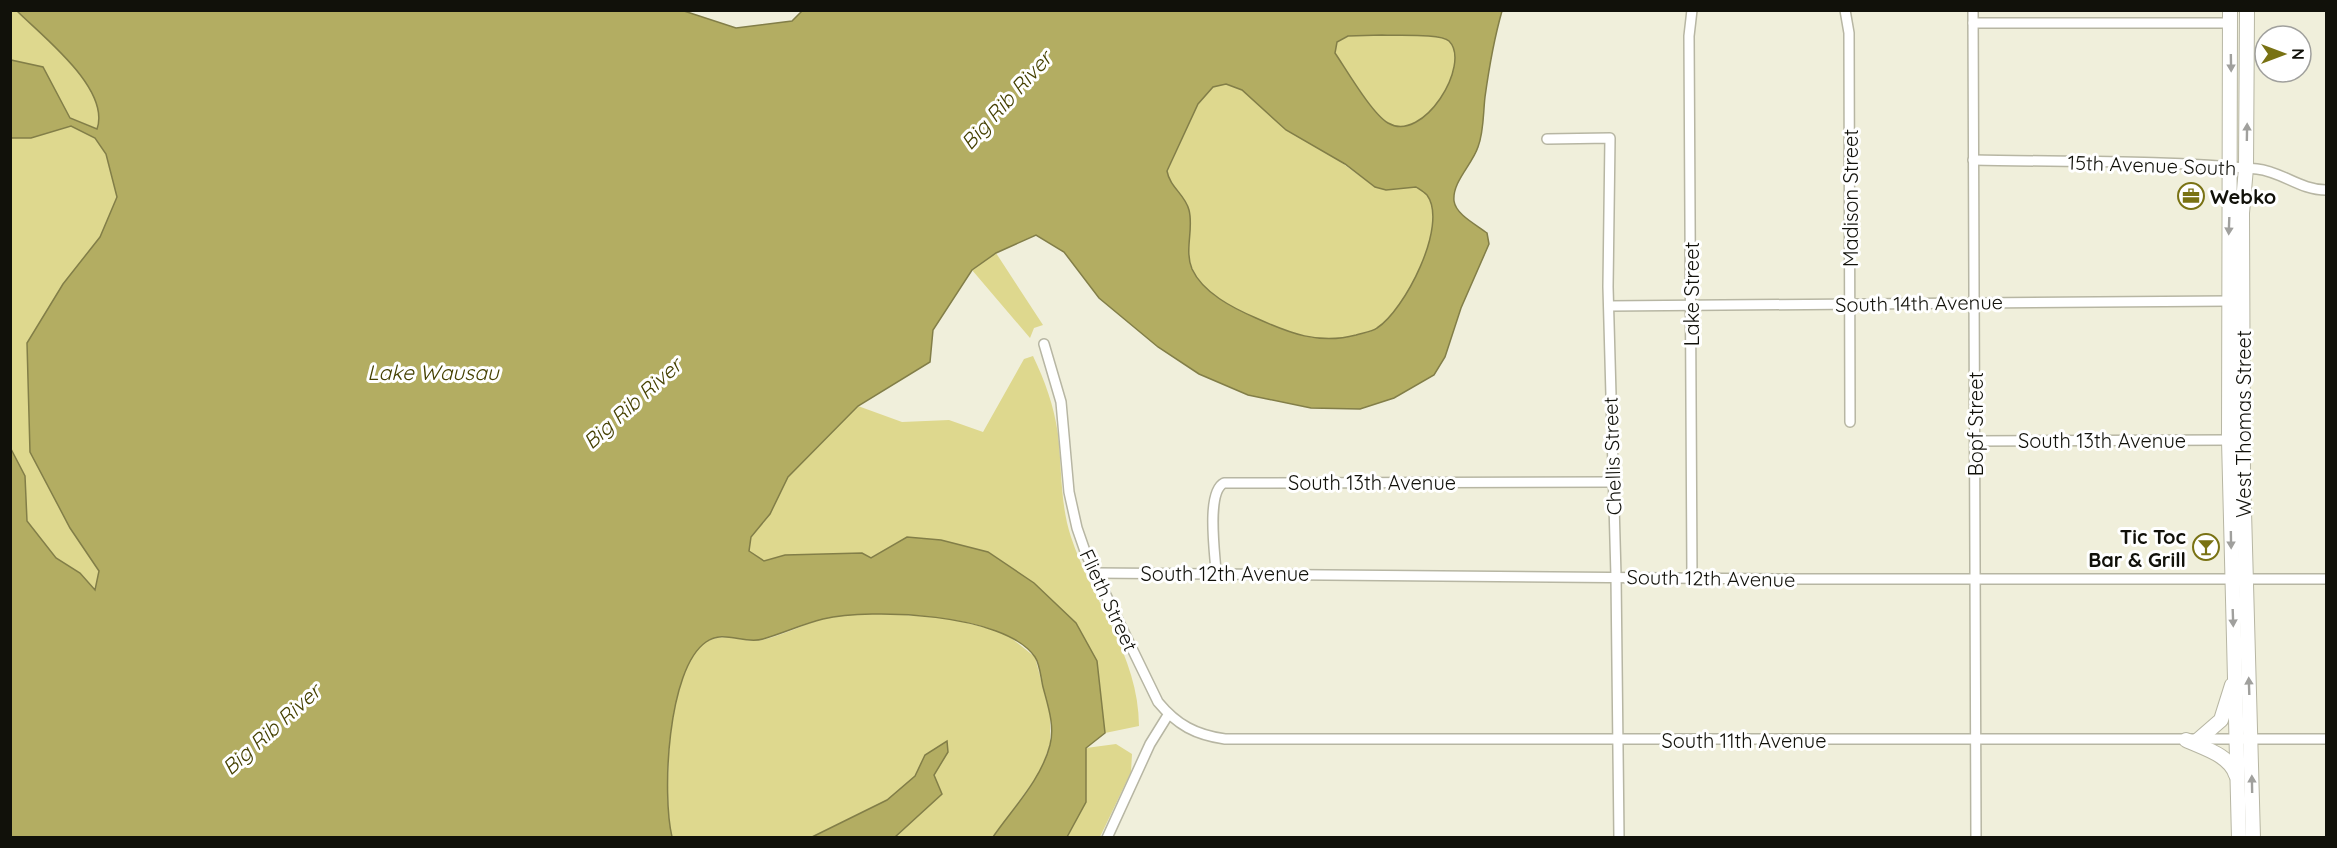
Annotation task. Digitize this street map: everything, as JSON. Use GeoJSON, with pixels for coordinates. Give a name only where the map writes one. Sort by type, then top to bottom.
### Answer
{"type":"FeatureCollection","features":[{"type":"Feature","properties":{"kind":"main road","name":"West Thomas Street"},"geometry":{"type":"LineString","coordinates":[[2239,837],[2236,668],[2247,10]]}},
{"type":"Feature","properties":{"kind":"main road","name":"West Thomas Street"},"geometry":{"type":"LineString","coordinates":[[2230,17],[2229,440],[2252,739],[2253,837]]}},
{"type":"Feature","properties":{"kind":"main road"},"geometry":{"type":"LineString","coordinates":[[2192,740],[2215,727],[2223,715],[2236,668]]}},
{"type":"Feature","properties":{"kind":"main road"},"geometry":{"type":"LineString","coordinates":[[2192,740],[2226,760],[2233,767],[2237,777]]}},
{"type":"Feature","properties":{"kind":"street","name":"Lake Street"},"geometry":{"type":"LineString","coordinates":[[1692,10],[1689,36],[1692,578]]}},
{"type":"Feature","properties":{"kind":"street","name":"Madison Street"},"geometry":{"type":"LineString","coordinates":[[1845,10],[1849,33],[1850,422]]}},
{"type":"Feature","properties":{"kind":"street","name":"Bopf Street"},"geometry":{"type":"LineString","coordinates":[[1972,10],[1976,837]]}},
{"type":"Feature","properties":{"kind":"street"},"geometry":{"type":"LineString","coordinates":[[1972,23],[2230,17]]}},
{"type":"Feature","properties":{"kind":"street","name":"Chellis Street"},"geometry":{"type":"LineString","coordinates":[[1547,139],[1610,138],[1609,306],[1616,576],[1619,837]]}},
{"type":"Feature","properties":{"kind":"street","name":"15th Avenue South"},"geometry":{"type":"LineString","coordinates":[[1973,160],[2157,162],[2246,168],[2272,172],[2306,189],[2326,190]]}},
{"type":"Feature","properties":{"kind":"street","name":"South 14th Avenue"},"geometry":{"type":"LineString","coordinates":[[1609,306],[2229,301]]}},
{"type":"Feature","properties":{"kind":"street","name":"Flieth Street"},"geometry":{"type":"LineString","coordinates":[[1044,344],[1061,402],[1072,510],[1095,573],[1150,688],[1168,715]]}},
{"type":"Feature","properties":{"kind":"street","name":"South 13th Avenue"},"geometry":{"type":"LineString","coordinates":[[1975,441],[2229,440]]}},
{"type":"Feature","properties":{"kind":"street","name":"South 13th Avenue"},"geometry":{"type":"LineString","coordinates":[[1216,572],[1213,502],[1216,490],[1224,483],[1612,482]]}},
{"type":"Feature","properties":{"kind":"street","name":"South 12th Avenue"},"geometry":{"type":"LineString","coordinates":[[1095,573],[1216,572],[1692,578],[2326,579]]}},
{"type":"Feature","properties":{"kind":"street"},"geometry":{"type":"LineString","coordinates":[[1107,837],[1150,744],[1168,715]]}},
{"type":"Feature","properties":{"kind":"street","name":"South 11th Avenue"},"geometry":{"type":"LineString","coordinates":[[1168,715],[1188,729],[1226,739],[2326,739]]}},
{"type":"Feature","properties":{"kind":"shaded area"},"geometry":{"type":"Polygon","coordinates":[[[10,11],[17,11],[57,48],[84,79],[93,95],[98,112],[98,129],[70,118],[43,67],[11,60],[10,11]]]}},
{"type":"Feature","properties":{"kind":"shaded area"},"geometry":{"type":"Polygon","coordinates":[[[1348,36],[1444,38],[1449,41],[1454,52],[1454,66],[1449,83],[1429,112],[1416,122],[1402,126],[1388,123],[1382,118],[1335,53],[1337,42],[1348,36]]]}},
{"type":"Feature","properties":{"kind":"shaded area"},"geometry":{"type":"Polygon","coordinates":[[[1226,84],[1242,90],[1375,187],[1386,190],[1416,187],[1427,195],[1432,209],[1432,226],[1428,246],[1399,304],[1388,319],[1375,329],[1356,335],[1329,339],[1292,333],[1229,304],[1211,292],[1197,278],[1192,269],[1189,254],[1189,210],[1167,172],[1198,104],[1213,87],[1226,84]]]}},
{"type":"Feature","properties":{"kind":"shaded area"},"geometry":{"type":"Polygon","coordinates":[[[71,126],[95,138],[106,154],[117,197],[100,237],[63,284],[27,343],[30,397],[70,528],[99,571],[96,591],[80,573],[56,558],[27,521],[25,476],[11,449],[11,138],[31,138],[71,126]]]}},
{"type":"Feature","properties":{"kind":"shaded area"},"geometry":{"type":"Polygon","coordinates":[[[996,253],[1043,325],[1034,328],[1030,338],[972,270],[996,253]]]}},
{"type":"Feature","properties":{"kind":"shaded area"},"geometry":{"type":"Polygon","coordinates":[[[1033,356],[1054,414],[1067,524],[1090,583],[1123,651],[1137,700],[1139,726],[1105,733],[1097,661],[1034,583],[988,552],[907,537],[871,558],[862,553],[785,555],[764,562],[749,551],[751,537],[770,514],[788,477],[858,406],[902,422],[949,420],[983,432],[1024,359],[1033,356]]]}},
{"type":"Feature","properties":{"kind":"shaded area"},"geometry":{"type":"Polygon","coordinates":[[[864,613],[945,617],[1005,633],[1035,657],[1050,714],[1050,744],[1040,772],[993,837],[895,837],[942,794],[934,775],[948,752],[925,755],[915,776],[887,800],[812,837],[672,838],[668,793],[671,732],[676,701],[684,674],[694,653],[708,641],[716,638],[762,640],[823,619],[864,613]]]}},
{"type":"Feature","properties":{"kind":"shaded area"},"geometry":{"type":"Polygon","coordinates":[[[1116,744],[1132,754],[1131,772],[1100,837],[1067,838],[1086,802],[1086,748],[1116,744]]]}},
{"type":"Feature","properties":{"kind":"water","name":"Lake Wausau"},"geometry":{"type":"Polygon","coordinates":[[[681,10],[736,28],[792,21],[803,10],[1502,11],[1490,64],[1480,141],[1454,194],[1454,201],[1459,211],[1487,233],[1489,244],[1461,308],[1445,357],[1434,375],[1394,398],[1360,409],[1311,408],[1248,395],[1199,374],[1158,347],[1099,298],[1064,252],[1036,235],[996,253],[972,270],[933,330],[930,362],[858,406],[788,477],[770,514],[751,537],[749,551],[764,561],[785,555],[862,553],[871,558],[907,537],[941,540],[988,552],[1034,583],[1076,623],[1097,661],[1105,733],[1086,748],[1086,802],[1067,837],[993,837],[1033,782],[1050,745],[1052,731],[1050,716],[1035,657],[1019,642],[996,631],[967,623],[936,617],[872,614],[823,619],[763,639],[713,638],[693,656],[675,704],[671,734],[668,793],[672,837],[11,837],[11,449],[25,476],[27,521],[56,558],[80,573],[95,590],[99,571],[70,528],[30,452],[27,343],[63,284],[100,237],[117,197],[106,154],[95,138],[71,126],[31,138],[11,138],[11,60],[43,67],[70,118],[97,129],[99,113],[94,97],[72,64],[17,11],[681,10]],[[1348,36],[1337,42],[1335,53],[1360,91],[1382,118],[1388,123],[1402,126],[1416,122],[1429,112],[1449,83],[1454,66],[1454,52],[1449,41],[1444,38],[1348,36]],[[1226,84],[1213,87],[1198,104],[1167,171],[1171,182],[1189,210],[1189,254],[1192,269],[1197,278],[1211,292],[1229,304],[1292,333],[1329,339],[1356,335],[1375,329],[1388,319],[1399,304],[1428,246],[1432,226],[1432,209],[1427,195],[1416,187],[1386,190],[1375,187],[1345,164],[1286,130],[1242,90],[1226,84]]]}},
{"type":"Feature","properties":{"kind":"water"},"geometry":{"type":"Polygon","coordinates":[[[947,741],[948,752],[934,775],[942,794],[895,837],[812,837],[887,800],[915,776],[925,755],[947,741]]]}},
{"type":"Feature","properties":{"kind":"place","name":"Webko"},"geometry":{"type":"Point","coordinates":[2191,196]}},
{"type":"Feature","properties":{"kind":"place","name":"Tic Toc Bar & Grill"},"geometry":{"type":"Point","coordinates":[2206,547]}},
{"type":"Feature","properties":{"kind":"water label","name":"Big Rib River"},"geometry":{"type":"Point","coordinates":[1006,100]}},
{"type":"Feature","properties":{"kind":"water label","name":"Big Rib River"},"geometry":{"type":"Point","coordinates":[632,403]}},
{"type":"Feature","properties":{"kind":"water label","name":"Big Rib River"},"geometry":{"type":"Point","coordinates":[271,729]}}]}
